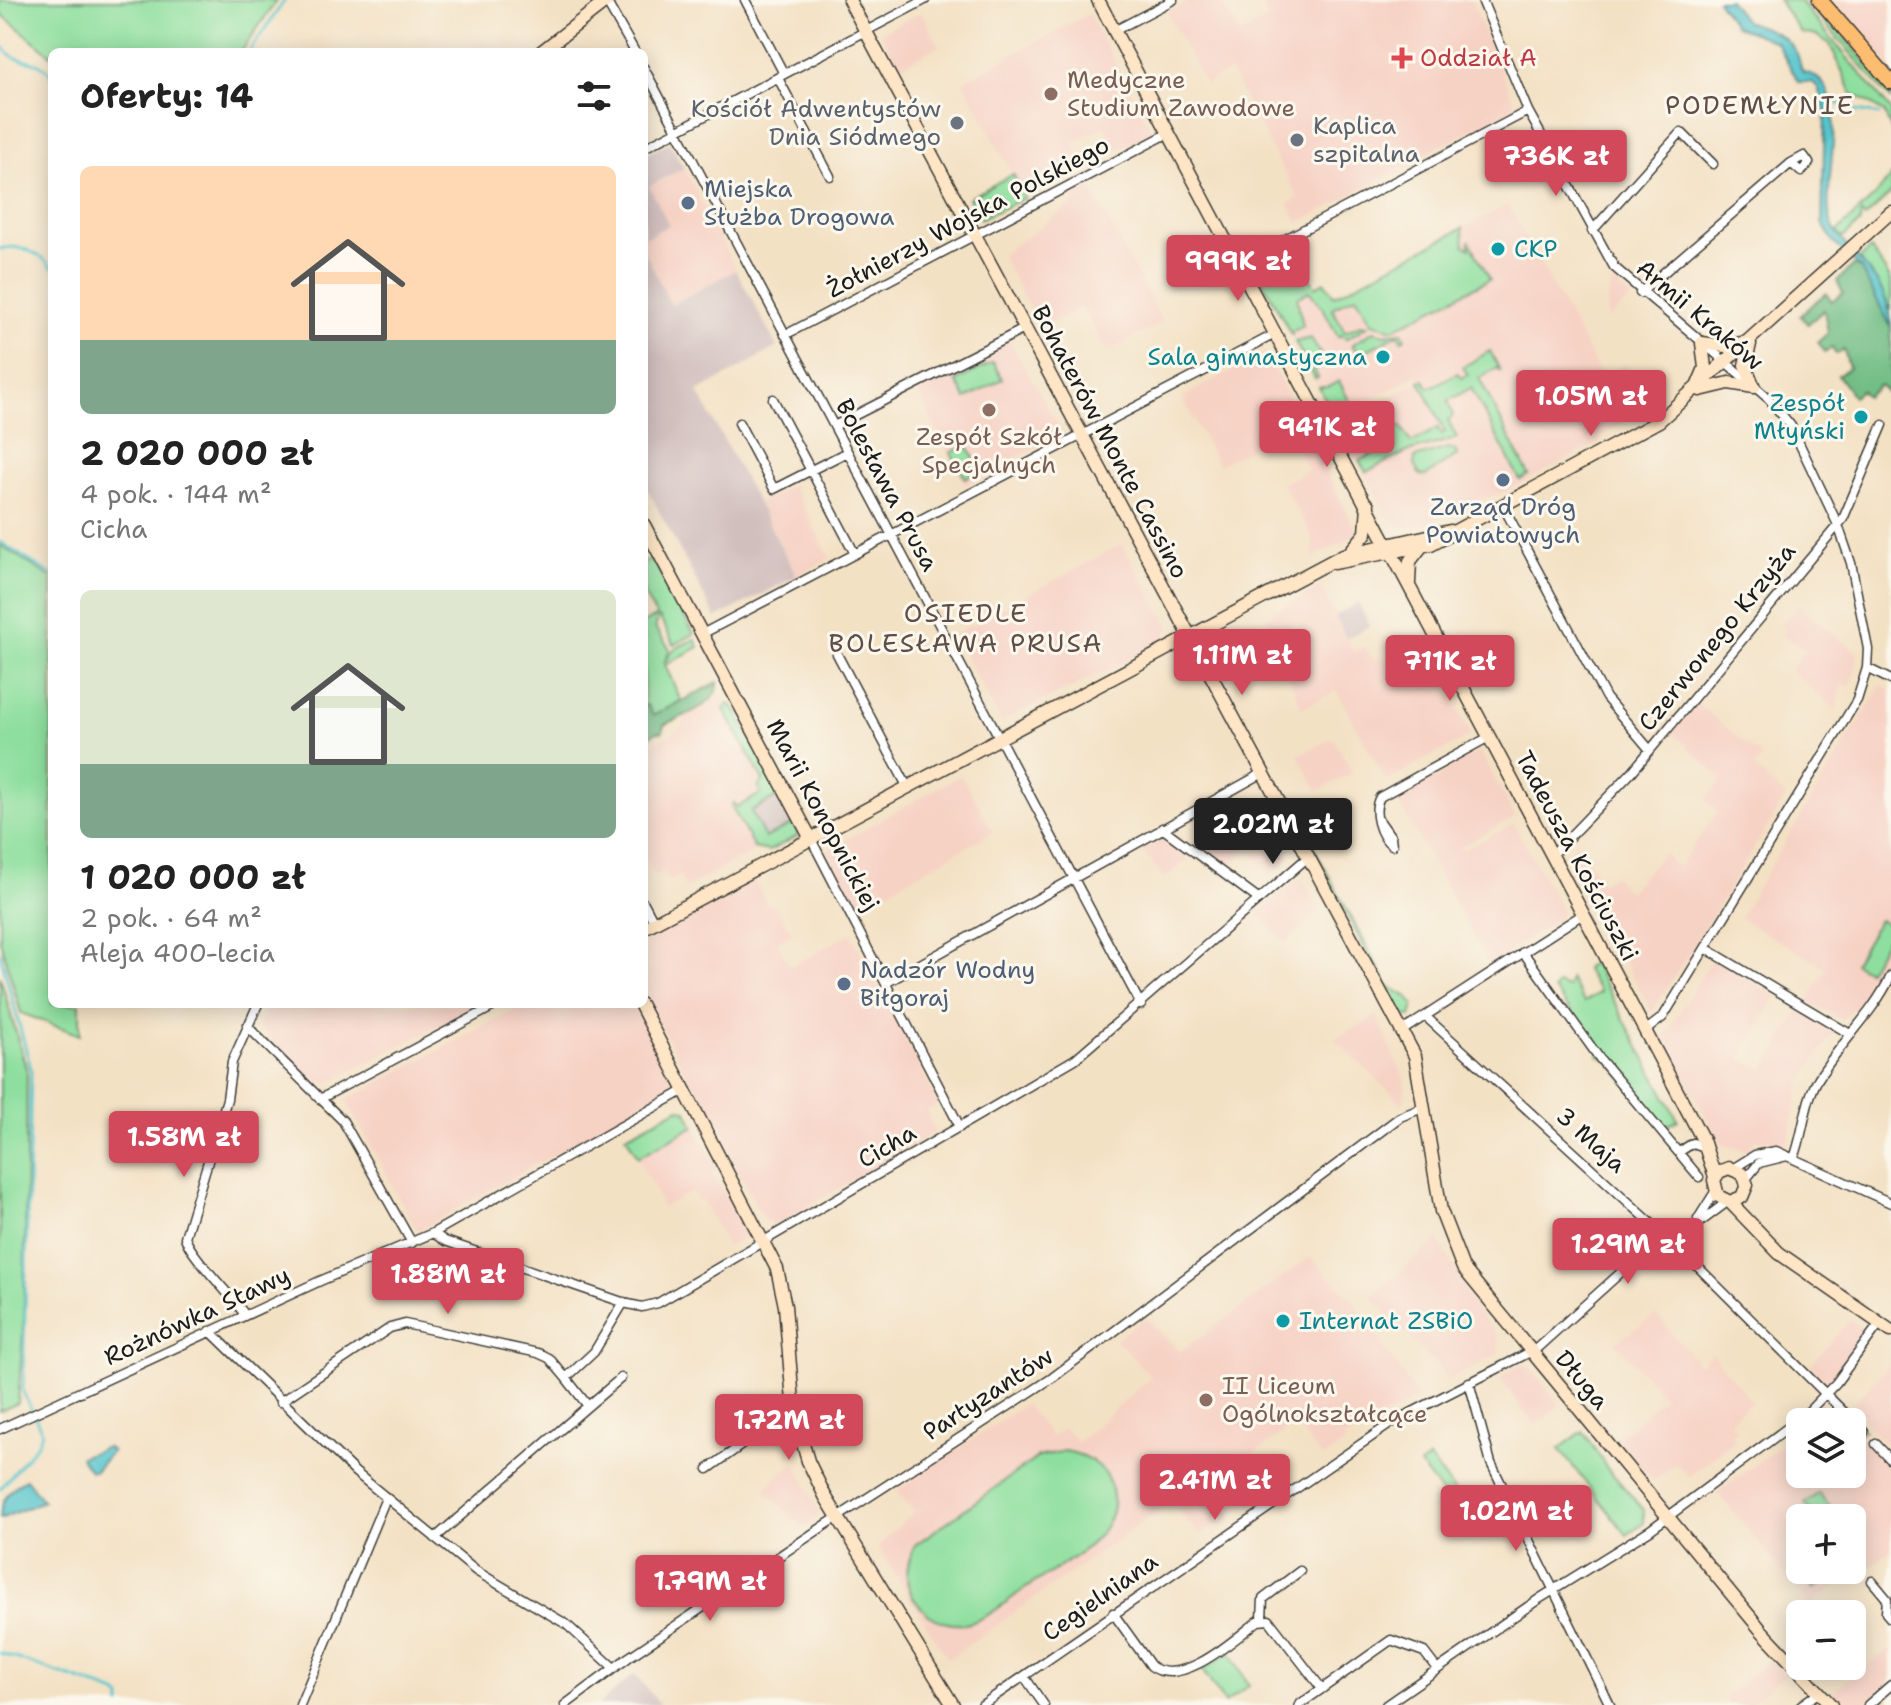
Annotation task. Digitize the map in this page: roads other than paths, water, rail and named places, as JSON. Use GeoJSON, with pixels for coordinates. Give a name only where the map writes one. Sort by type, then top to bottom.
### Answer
{"type":"FeatureCollection","features":[{"type":"Feature","properties":{"kind":"main road"},"geometry":{"type":"LineString","coordinates":[[1820,0],[1891,82]]}},
{"type":"Feature","properties":{"kind":"street"},"geometry":{"type":"LineString","coordinates":[[745,0],[830,176]]}},
{"type":"Feature","properties":{"kind":"street","name":"Bohaterów Monte Cassino"},"geometry":{"type":"LineString","coordinates":[[849,0],[1402,1031]]}},
{"type":"Feature","properties":{"kind":"street"},"geometry":{"type":"LineString","coordinates":[[648,146],[925,0]]}},
{"type":"Feature","properties":{"kind":"street","name":"Tadeusza Kościuszki"},"geometry":{"type":"LineString","coordinates":[[1098,0],[1645,1031],[1704,1144],[1715,1177]]}},
{"type":"Feature","properties":{"kind":"street"},"geometry":{"type":"LineString","coordinates":[[1114,31],[1173,0]]}},
{"type":"Feature","properties":{"kind":"street","name":"Armii Kraków"},"geometry":{"type":"LineString","coordinates":[[1482,0],[1528,111],[1614,267],[1640,293],[1780,410],[1791,426],[1838,525],[1866,629],[1867,668]]}},
{"type":"Feature","properties":{"kind":"street"},"geometry":{"type":"LineString","coordinates":[[546,48],[607,1],[633,48]]}},
{"type":"Feature","properties":{"kind":"street","name":"Bolesława Prusa"},"geometry":{"type":"LineString","coordinates":[[648,75],[1141,1005]]}},
{"type":"Feature","properties":{"kind":"street"},"geometry":{"type":"LineString","coordinates":[[1238,264],[1528,111]]}},
{"type":"Feature","properties":{"kind":"street"},"geometry":{"type":"LineString","coordinates":[[1592,231],[1681,132],[1713,164]]}},
{"type":"Feature","properties":{"kind":"street","name":"Żołnierzy Wojska Polskiego"},"geometry":{"type":"LineString","coordinates":[[785,335],[1169,133]]}},
{"type":"Feature","properties":{"kind":"street"},"geometry":{"type":"LineString","coordinates":[[1640,293],[1791,163]]}},
{"type":"Feature","properties":{"kind":"street"},"geometry":{"type":"LineString","coordinates":[[1409,586],[1410,561],[1421,547],[1639,433],[1694,393],[1891,212]]}},
{"type":"Feature","properties":{"kind":"street"},"geometry":{"type":"LineString","coordinates":[[834,426],[1024,329]]}},
{"type":"Feature","properties":{"kind":"street"},"geometry":{"type":"LineString","coordinates":[[702,634],[1275,334]]}},
{"type":"Feature","properties":{"kind":"street"},"geometry":{"type":"LineString","coordinates":[[1694,393],[1705,368],[1702,343],[1729,346],[1751,341]]}},
{"type":"Feature","properties":{"kind":"street"},"geometry":{"type":"LineString","coordinates":[[1694,393],[1723,384],[1754,387],[1745,365],[1751,341]]}},
{"type":"Feature","properties":{"kind":"street"},"geometry":{"type":"LineString","coordinates":[[773,399],[855,554]]}},
{"type":"Feature","properties":{"kind":"street"},"geometry":{"type":"LineString","coordinates":[[739,423],[774,489],[847,452]]}},
{"type":"Feature","properties":{"kind":"street","name":"Czerwonego Krzyża"},"geometry":{"type":"LineString","coordinates":[[1552,855],[1576,834],[1650,750],[1848,513],[1883,425]]}},
{"type":"Feature","properties":{"kind":"street"},"geometry":{"type":"LineString","coordinates":[[832,459],[854,466]]}},
{"type":"Feature","properties":{"kind":"street"},"geometry":{"type":"LineString","coordinates":[[1502,504],[1564,625],[1606,698],[1650,750]]}},
{"type":"Feature","properties":{"kind":"street"},"geometry":{"type":"LineString","coordinates":[[649,925],[1334,563],[1350,552],[1366,533],[1368,505]]}},
{"type":"Feature","properties":{"kind":"street"},"geometry":{"type":"LineString","coordinates":[[1334,563],[1450,531]]}},
{"type":"Feature","properties":{"kind":"street","name":"Marii Konopnickiej"},"geometry":{"type":"LineString","coordinates":[[648,533],[960,1127]]}},
{"type":"Feature","properties":{"kind":"street"},"geometry":{"type":"LineString","coordinates":[[1350,552],[1421,547]]}},
{"type":"Feature","properties":{"kind":"street"},"geometry":{"type":"LineString","coordinates":[[837,654],[908,788]]}},
{"type":"Feature","properties":{"kind":"street"},"geometry":{"type":"LineString","coordinates":[[1645,1031],[1660,1021],[1707,949],[1853,708],[1867,668],[1891,680]]}},
{"type":"Feature","properties":{"kind":"street"},"geometry":{"type":"LineString","coordinates":[[1379,820],[1375,807],[1383,794],[1489,737]]}},
{"type":"Feature","properties":{"kind":"street"},"geometry":{"type":"LineString","coordinates":[[886,983],[1263,773]]}},
{"type":"Feature","properties":{"kind":"street"},"geometry":{"type":"LineString","coordinates":[[1162,828],[1258,899]]}},
{"type":"Feature","properties":{"kind":"street","name":"Cicha"},"geometry":{"type":"LineString","coordinates":[[433,1233],[445,1241],[624,1302],[642,1307],[658,1303],[1075,1059],[1141,1005],[1308,857]]}},
{"type":"Feature","properties":{"kind":"street"},"geometry":{"type":"LineString","coordinates":[[1402,1031],[1583,914]]}},
{"type":"Feature","properties":{"kind":"street"},"geometry":{"type":"LineString","coordinates":[[1707,949],[1850,1034]]}},
{"type":"Feature","properties":{"kind":"street"},"geometry":{"type":"LineString","coordinates":[[1523,952],[1600,1059],[1699,1177]]}},
{"type":"Feature","properties":{"kind":"street"},"geometry":{"type":"LineString","coordinates":[[1791,1157],[1815,1086],[1850,1034],[1874,1009],[1891,976]]}},
{"type":"Feature","properties":{"kind":"street"},"geometry":{"type":"LineString","coordinates":[[245,1315],[219,1279],[189,1247],[185,1237],[227,1099],[232,1062],[256,1008]]}},
{"type":"Feature","properties":{"kind":"street"},"geometry":{"type":"LineString","coordinates":[[320,1099],[491,1008]]}},
{"type":"Feature","properties":{"kind":"street"},"geometry":{"type":"LineString","coordinates":[[642,1008],[764,1239],[784,1296],[794,1414],[808,1461],[953,1705]]}},
{"type":"Feature","properties":{"kind":"street","name":"3 Maja"},"geometry":{"type":"LineString","coordinates":[[1425,1016],[1671,1241],[1841,1408]]}},
{"type":"Feature","properties":{"kind":"street"},"geometry":{"type":"LineString","coordinates":[[247,1026],[351,1132],[412,1243]]}},
{"type":"Feature","properties":{"kind":"street","name":"Długa"},"geometry":{"type":"LineString","coordinates":[[1402,1031],[1419,1064],[1441,1211],[1452,1246],[1473,1282],[1668,1517],[1831,1705]]}},
{"type":"Feature","properties":{"kind":"street","name":"Rożnówka Stawy"},"geometry":{"type":"LineString","coordinates":[[0,1429],[245,1315],[433,1233],[685,1090]]}},
{"type":"Feature","properties":{"kind":"street","name":"Partyzantów"},"geometry":{"type":"LineString","coordinates":[[565,1705],[614,1668],[838,1516],[1052,1378],[1400,1117],[1425,1107]]}},
{"type":"Feature","properties":{"kind":"street"},"geometry":{"type":"LineString","coordinates":[[1679,1152],[1693,1143],[1704,1144]]}},
{"type":"Feature","properties":{"kind":"street","name":"Tadeusza Kościuszki"},"geometry":{"type":"LineString","coordinates":[[1704,1144],[1732,1168]]}},
{"type":"Feature","properties":{"kind":"street"},"geometry":{"type":"LineString","coordinates":[[1696,1223],[1715,1192],[1715,1177],[1765,1152],[1791,1157],[1891,1203]]}},
{"type":"Feature","properties":{"kind":"street"},"geometry":{"type":"LineString","coordinates":[[1756,1230],[1744,1195],[1746,1179],[1759,1163],[1791,1157]]}},
{"type":"Feature","properties":{"kind":"street"},"geometry":{"type":"LineString","coordinates":[[1732,1168],[1746,1179]]}},
{"type":"Feature","properties":{"kind":"street"},"geometry":{"type":"LineString","coordinates":[[1386,1705],[1552,1591],[1668,1517],[1795,1423],[1827,1394],[1886,1327],[1782,1256],[1729,1202],[1715,1192]]}},
{"type":"Feature","properties":{"kind":"street"},"geometry":{"type":"LineString","coordinates":[[1729,1202],[1744,1195]]}},
{"type":"Feature","properties":{"kind":"street","name":"Cegielniana"},"geometry":{"type":"LineString","coordinates":[[982,1705],[1393,1422],[1530,1352],[1622,1270],[1729,1202]]}},
{"type":"Feature","properties":{"kind":"street"},"geometry":{"type":"LineString","coordinates":[[566,1378],[594,1352],[624,1302]]}},
{"type":"Feature","properties":{"kind":"street"},"geometry":{"type":"LineString","coordinates":[[280,1402],[390,1328],[405,1324],[538,1353],[549,1358],[588,1406]]}},
{"type":"Feature","properties":{"kind":"street"},"geometry":{"type":"LineString","coordinates":[[210,1331],[280,1402],[386,1498],[487,1579],[566,1624],[614,1668]]}},
{"type":"Feature","properties":{"kind":"street"},"geometry":{"type":"LineString","coordinates":[[435,1538],[621,1378]]}},
{"type":"Feature","properties":{"kind":"street"},"geometry":{"type":"LineString","coordinates":[[1469,1382],[1491,1463],[1606,1703]]}},
{"type":"Feature","properties":{"kind":"street"},"geometry":{"type":"LineString","coordinates":[[708,1469],[771,1424],[794,1414]]}},
{"type":"Feature","properties":{"kind":"street"},"geometry":{"type":"LineString","coordinates":[[1876,1444],[1891,1460]]}},
{"type":"Feature","properties":{"kind":"street"},"geometry":{"type":"LineString","coordinates":[[300,1705],[386,1498]]}},
{"type":"Feature","properties":{"kind":"street"},"geometry":{"type":"LineString","coordinates":[[1262,1619],[1263,1599],[1300,1571]]}},
{"type":"Feature","properties":{"kind":"street"},"geometry":{"type":"LineString","coordinates":[[1872,1581],[1887,1599],[1886,1613],[1891,1619]]}},
{"type":"Feature","properties":{"kind":"street"},"geometry":{"type":"LineString","coordinates":[[1113,1613],[1151,1666],[1160,1671],[1194,1667],[1262,1619]]}},
{"type":"Feature","properties":{"kind":"street"},"geometry":{"type":"LineString","coordinates":[[1262,1619],[1276,1625],[1322,1689]]}},
{"type":"Feature","properties":{"kind":"street"},"geometry":{"type":"LineString","coordinates":[[1299,1705],[1391,1640],[1424,1652],[1437,1669]]}},
{"type":"Feature","properties":{"kind":"street"},"geometry":{"type":"LineString","coordinates":[[1024,1676],[1044,1705]]}},
{"type":"Feature","properties":{"kind":"street"},"geometry":{"type":"LineString","coordinates":[[1868,1705],[1891,1685]]}},
{"type":"Feature","properties":{"kind":"street"},"geometry":{"type":"LineString","coordinates":[[1801,1705],[1818,1693]]}},
{"type":"Feature","properties":{"kind":"water"},"geometry":{"type":"Polygon","coordinates":[[[1717,0],[1729,0],[1745,21],[1774,32],[1787,41],[1797,54],[1803,72],[1819,79],[1828,92],[1834,130],[1829,213],[1840,238],[1882,290],[1891,327],[1861,269],[1835,244],[1822,223],[1825,111],[1818,87],[1812,82],[1799,82],[1776,42],[1735,26],[1717,0]]]}},
{"type":"Feature","properties":{"kind":"water"},"geometry":{"type":"Polygon","coordinates":[[[106,1447],[112,1451],[95,1471],[90,1471],[80,1457],[106,1447]]]}},
{"type":"Feature","properties":{"kind":"water"},"geometry":{"type":"Polygon","coordinates":[[[26,1479],[43,1501],[0,1519],[7,1495],[26,1479]]]}},
{"type":"Feature","properties":{"kind":"waterway"},"geometry":{"type":"LineString","coordinates":[[252,48],[285,0]]}},
{"type":"Feature","properties":{"kind":"waterway"},"geometry":{"type":"LineString","coordinates":[[0,44],[14,57],[41,65],[48,71]]}},
{"type":"Feature","properties":{"kind":"waterway"},"geometry":{"type":"LineString","coordinates":[[1830,99],[1852,110],[1879,115]]}},
{"type":"Feature","properties":{"kind":"waterway"},"geometry":{"type":"LineString","coordinates":[[0,249],[14,247],[29,251],[48,264]]}},
{"type":"Feature","properties":{"kind":"waterway"},"geometry":{"type":"LineString","coordinates":[[0,542],[48,572]]}},
{"type":"Feature","properties":{"kind":"waterway"},"geometry":{"type":"LineString","coordinates":[[0,953],[31,1069],[23,1392],[42,1432],[38,1443],[0,1489]]}},
{"type":"Feature","properties":{"kind":"waterway"},"geometry":{"type":"LineString","coordinates":[[0,1653],[114,1692],[121,1698],[121,1705]]}},
{"type":"Feature","properties":{"kind":"tunnel"},"geometry":{"type":"LineString","coordinates":[[1866,1434],[1876,1444]]}},
{"type":"Feature","properties":{"kind":"place","name":"Oddział A"},"geometry":{"type":"Point","coordinates":[1402,58]}},
{"type":"Feature","properties":{"kind":"place","name":"Medyczne Studium Zawodowe"},"geometry":{"type":"Point","coordinates":[1051,94]}},
{"type":"Feature","properties":{"kind":"place","name":"Kościół Adwentystów Dnia Siódmego"},"geometry":{"type":"Point","coordinates":[957,123]}},
{"type":"Feature","properties":{"kind":"place","name":"Kaplica szpitalna"},"geometry":{"type":"Point","coordinates":[1297,140]}},
{"type":"Feature","properties":{"kind":"place","name":"Miejska Służba Drogowa"},"geometry":{"type":"Point","coordinates":[688,203]}},
{"type":"Feature","properties":{"kind":"place","name":"CKP"},"geometry":{"type":"Point","coordinates":[1498,249]}},
{"type":"Feature","properties":{"kind":"place","name":"Sala gimnastyczna"},"geometry":{"type":"Point","coordinates":[1383,357]}},
{"type":"Feature","properties":{"kind":"place","name":"Zespół Szkół Specjalnych"},"geometry":{"type":"Point","coordinates":[989,410]}},
{"type":"Feature","properties":{"kind":"place","name":"Zespół Młyński"},"geometry":{"type":"Point","coordinates":[1861,417]}},
{"type":"Feature","properties":{"kind":"place","name":"Zarząd Dróg Powiatowych"},"geometry":{"type":"Point","coordinates":[1503,480]}},
{"type":"Feature","properties":{"kind":"place","name":"Nadzór Wodny Biłgoraj"},"geometry":{"type":"Point","coordinates":[844,984]}},
{"type":"Feature","properties":{"kind":"place","name":"Internat ZSBiO"},"geometry":{"type":"Point","coordinates":[1283,1321]}},
{"type":"Feature","properties":{"kind":"place","name":"II Liceum Ogólnokształcące"},"geometry":{"type":"Point","coordinates":[1206,1400]}},
{"type":"Feature","properties":{"kind":"district","name":"PODEMŁYNIE"},"geometry":{"type":"Point","coordinates":[1760,104]}},
{"type":"Feature","properties":{"kind":"district","name":"OSIEDLE BOLESŁAWA PRUSA"},"geometry":{"type":"Point","coordinates":[966,627]}}]}
